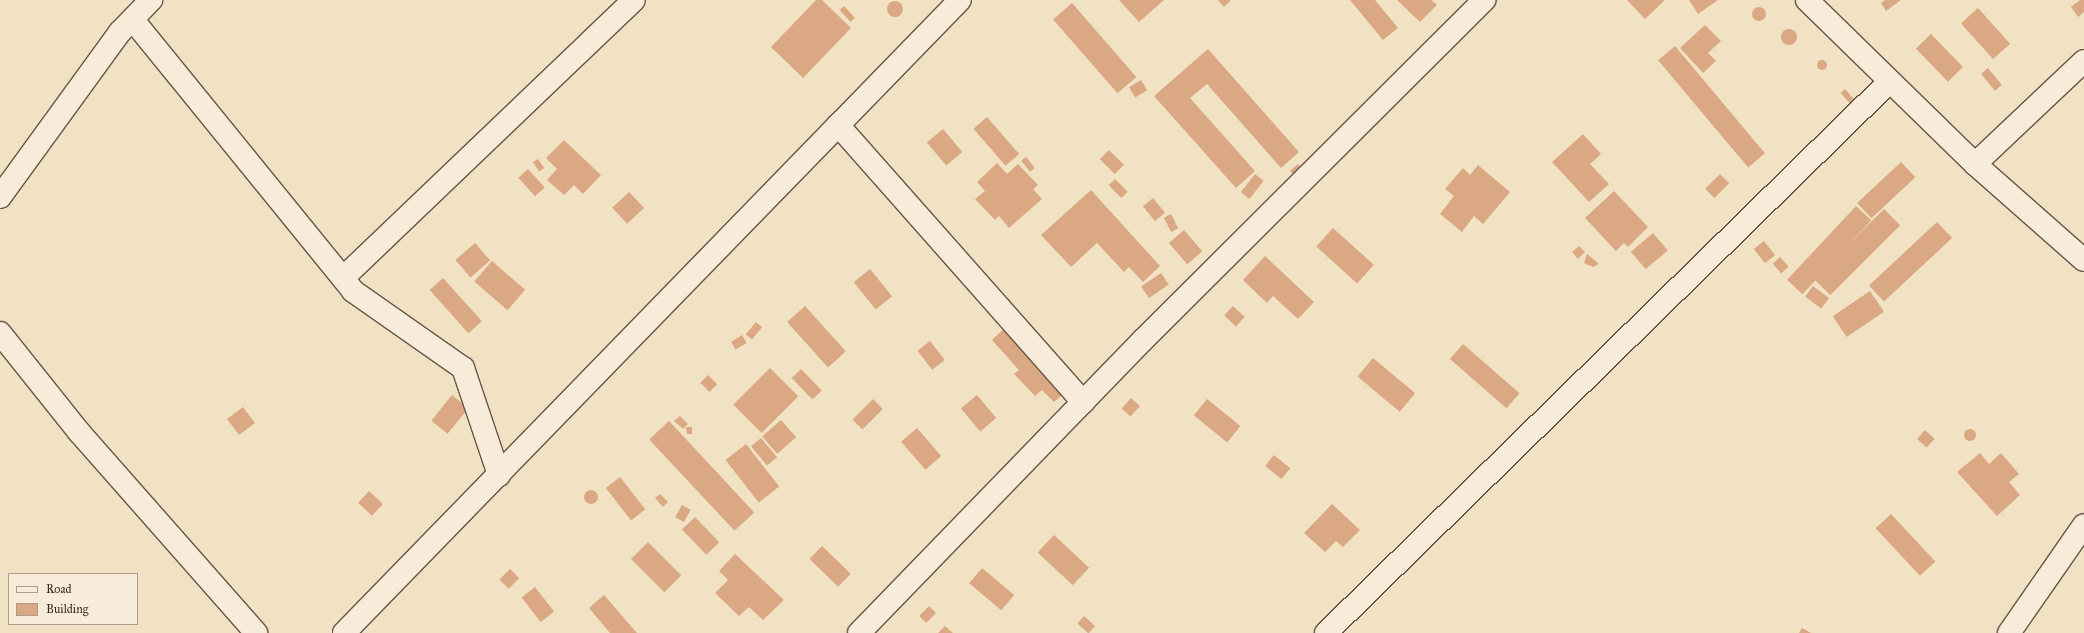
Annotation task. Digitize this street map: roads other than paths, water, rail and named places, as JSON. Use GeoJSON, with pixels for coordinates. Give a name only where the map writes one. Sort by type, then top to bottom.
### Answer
{"type":"FeatureCollection","features":[{"type":"Feature","properties":{"kind":"street"},"geometry":{"type":"LineString","coordinates":[[0,197],[133,20],[151,0]]}},
{"type":"Feature","properties":{"kind":"street"},"geometry":{"type":"LineString","coordinates":[[343,278],[634,0]]}},
{"type":"Feature","properties":{"kind":"street"},"geometry":{"type":"LineString","coordinates":[[344,633],[960,0]]}},
{"type":"Feature","properties":{"kind":"street"},"geometry":{"type":"LineString","coordinates":[[859,633],[1083,402],[1484,0]]}},
{"type":"Feature","properties":{"kind":"street"},"geometry":{"type":"LineString","coordinates":[[1806,0],[1888,82],[1975,164],[2084,260]]}},
{"type":"Feature","properties":{"kind":"street"},"geometry":{"type":"LineString","coordinates":[[133,20],[354,290],[462,368],[499,475]]}},
{"type":"Feature","properties":{"kind":"street"},"geometry":{"type":"LineString","coordinates":[[1975,164],[2084,61]]}},
{"type":"Feature","properties":{"kind":"street"},"geometry":{"type":"LineString","coordinates":[[1326,633],[1888,82]]}},
{"type":"Feature","properties":{"kind":"street"},"geometry":{"type":"LineString","coordinates":[[838,125],[1083,402]]}},
{"type":"Feature","properties":{"kind":"street"},"geometry":{"type":"LineString","coordinates":[[0,333],[79,432],[256,633]]}},
{"type":"Feature","properties":{"kind":"street"},"geometry":{"type":"LineString","coordinates":[[2009,633],[2084,525]]}}]}
